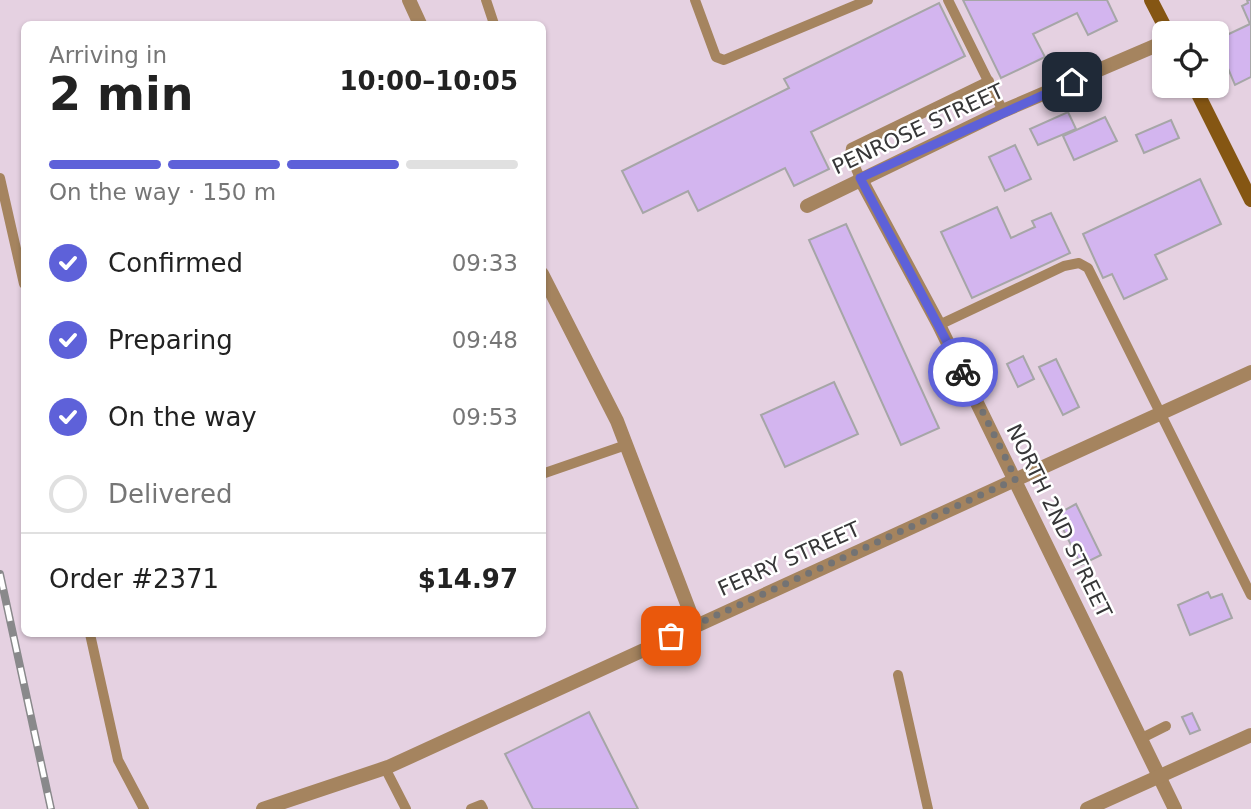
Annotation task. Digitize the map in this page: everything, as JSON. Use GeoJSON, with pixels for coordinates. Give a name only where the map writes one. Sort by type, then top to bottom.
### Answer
{"type":"FeatureCollection","features":[{"type":"Feature","properties":{"kind":"main road"},"geometry":{"type":"LineString","coordinates":[[1152,0],[1162,21]]}},
{"type":"Feature","properties":{"kind":"main road"},"geometry":{"type":"LineString","coordinates":[[1200,98],[1251,200]]}},
{"type":"Feature","properties":{"kind":"street"},"geometry":{"type":"LineString","coordinates":[[409,0],[419,21]]}},
{"type":"Feature","properties":{"kind":"street","name":"PENROSE STREET"},"geometry":{"type":"LineString","coordinates":[[807,206],[1003,111],[1152,47]]}},
{"type":"Feature","properties":{"kind":"street","name":"NORTH 2ND STREET"},"geometry":{"type":"LineString","coordinates":[[860,178],[939,325],[1016,479],[1175,809]]}},
{"type":"Feature","properties":{"kind":"street"},"geometry":{"type":"LineString","coordinates":[[546,282],[626,445],[695,625]]}},
{"type":"Feature","properties":{"kind":"street","name":"FERRY STREET"},"geometry":{"type":"LineString","coordinates":[[263,809],[384,768],[1251,372]]}},
{"type":"Feature","properties":{"kind":"street"},"geometry":{"type":"LineString","coordinates":[[1087,809],[1251,735]]}},
{"type":"Feature","properties":{"kind":"lane"},"geometry":{"type":"LineString","coordinates":[[486,0],[493,21]]}},
{"type":"Feature","properties":{"kind":"lane"},"geometry":{"type":"LineString","coordinates":[[695,0],[716,57],[724,60],[869,0]]}},
{"type":"Feature","properties":{"kind":"lane"},"geometry":{"type":"LineString","coordinates":[[948,0],[1003,111]]}},
{"type":"Feature","properties":{"kind":"lane"},"geometry":{"type":"LineString","coordinates":[[860,178],[850,155],[851,148],[989,81]]}},
{"type":"Feature","properties":{"kind":"lane"},"geometry":{"type":"LineString","coordinates":[[0,178],[21,271]]}},
{"type":"Feature","properties":{"kind":"lane"},"geometry":{"type":"LineString","coordinates":[[939,325],[1064,266],[1079,263],[1088,268],[1158,414],[1251,595]]}},
{"type":"Feature","properties":{"kind":"lane"},"geometry":{"type":"LineString","coordinates":[[546,473],[626,445]]}},
{"type":"Feature","properties":{"kind":"lane"},"geometry":{"type":"LineString","coordinates":[[91,637],[118,760],[144,809]]}},
{"type":"Feature","properties":{"kind":"lane"},"geometry":{"type":"LineString","coordinates":[[898,675],[928,809]]}},
{"type":"Feature","properties":{"kind":"lane"},"geometry":{"type":"LineString","coordinates":[[1140,739],[1166,726]]}},
{"type":"Feature","properties":{"kind":"lane"},"geometry":{"type":"LineString","coordinates":[[384,768],[406,809]]}},
{"type":"Feature","properties":{"kind":"lane"},"geometry":{"type":"LineString","coordinates":[[471,809],[481,805],[483,809]]}},
{"type":"Feature","properties":{"kind":"shaded area"},"geometry":{"type":"Polygon","coordinates":[[[0,0],[1251,0],[1251,809],[0,809],[0,0]]]}},
{"type":"Feature","properties":{"kind":"building"},"geometry":{"type":"Polygon","coordinates":[[[963,0],[1107,0],[1117,21],[1088,35],[1077,13],[1033,34],[1045,57],[1001,78],[963,0]]]}},
{"type":"Feature","properties":{"kind":"building"},"geometry":{"type":"Polygon","coordinates":[[[1247,0],[1251,0],[1251,77],[1235,85],[1229,71],[1229,34],[1250,24],[1242,6],[1248,3],[1247,0]]]}},
{"type":"Feature","properties":{"kind":"building"},"geometry":{"type":"Polygon","coordinates":[[[939,3],[965,56],[811,132],[829,169],[794,186],[785,168],[698,211],[688,191],[643,213],[622,171],[789,88],[784,79],[939,3]]]}},
{"type":"Feature","properties":{"kind":"building"},"geometry":{"type":"Polygon","coordinates":[[[1068,112],[1076,129],[1038,145],[1030,129],[1068,112]]]}},
{"type":"Feature","properties":{"kind":"building"},"geometry":{"type":"Polygon","coordinates":[[[1105,117],[1117,141],[1074,160],[1063,136],[1105,117]]]}},
{"type":"Feature","properties":{"kind":"building"},"geometry":{"type":"Polygon","coordinates":[[[1171,120],[1179,138],[1144,153],[1136,135],[1171,120]]]}},
{"type":"Feature","properties":{"kind":"building"},"geometry":{"type":"Polygon","coordinates":[[[1015,145],[1031,179],[1005,191],[989,157],[1015,145]]]}},
{"type":"Feature","properties":{"kind":"building"},"geometry":{"type":"Polygon","coordinates":[[[1200,179],[1221,224],[1155,255],[1167,279],[1124,299],[1112,274],[1103,278],[1083,234],[1200,179]]]}},
{"type":"Feature","properties":{"kind":"building"},"geometry":{"type":"Polygon","coordinates":[[[997,207],[1011,238],[1035,227],[1032,221],[1051,213],[1070,253],[972,298],[941,232],[997,207]]]}},
{"type":"Feature","properties":{"kind":"building"},"geometry":{"type":"Polygon","coordinates":[[[846,224],[939,428],[901,445],[809,240],[846,224]]]}},
{"type":"Feature","properties":{"kind":"building"},"geometry":{"type":"Polygon","coordinates":[[[1023,356],[1034,379],[1018,387],[1007,364],[1023,356]]]}},
{"type":"Feature","properties":{"kind":"building"},"geometry":{"type":"Polygon","coordinates":[[[1056,359],[1079,407],[1063,415],[1039,367],[1056,359]]]}},
{"type":"Feature","properties":{"kind":"building"},"geometry":{"type":"Polygon","coordinates":[[[834,382],[858,434],[785,467],[761,415],[834,382]]]}},
{"type":"Feature","properties":{"kind":"building"},"geometry":{"type":"Polygon","coordinates":[[[1076,504],[1101,555],[1081,565],[1056,515],[1076,504]]]}},
{"type":"Feature","properties":{"kind":"building"},"geometry":{"type":"Polygon","coordinates":[[[1208,592],[1211,598],[1222,594],[1232,618],[1190,635],[1178,605],[1208,592]]]}},
{"type":"Feature","properties":{"kind":"building"},"geometry":{"type":"Polygon","coordinates":[[[589,712],[638,809],[533,809],[505,754],[589,712]]]}},
{"type":"Feature","properties":{"kind":"building"},"geometry":{"type":"Polygon","coordinates":[[[1192,713],[1200,730],[1190,734],[1182,717],[1192,713]]]}},
{"type":"Feature","properties":{"kind":"railway"},"geometry":{"type":"LineString","coordinates":[[0,574],[51,809]]}},
{"type":"Feature","properties":{"kind":"way so far"},"geometry":{"type":"LineString","coordinates":[[671,636],[1016,479],[963,372]]}},
{"type":"Feature","properties":{"kind":"route"},"geometry":{"type":"LineString","coordinates":[[963,372],[860,178],[1072,82]]}}]}
